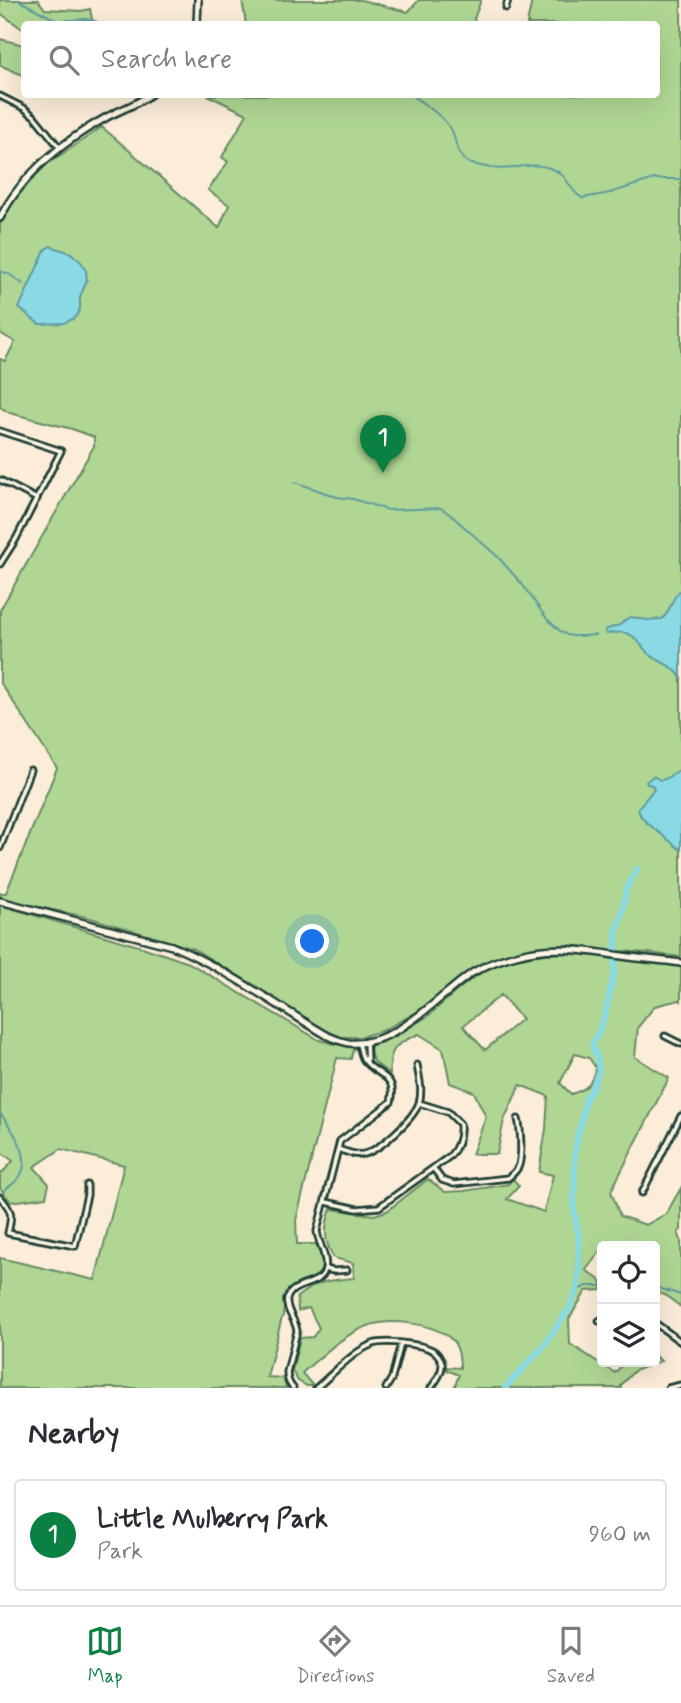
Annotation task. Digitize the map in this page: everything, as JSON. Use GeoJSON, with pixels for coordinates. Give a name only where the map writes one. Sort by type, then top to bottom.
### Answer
{"type":"FeatureCollection","features":[{"type":"Feature","properties":{"kind":"street"},"geometry":{"type":"LineString","coordinates":[[197,21],[198,0]]}},
{"type":"Feature","properties":{"kind":"street"},"geometry":{"type":"LineString","coordinates":[[506,8],[508,0]]}},
{"type":"Feature","properties":{"kind":"street"},"geometry":{"type":"LineString","coordinates":[[0,96],[34,116],[60,148]]}},
{"type":"Feature","properties":{"kind":"street"},"geometry":{"type":"LineString","coordinates":[[0,218],[17,190],[60,148],[102,120],[143,98]]}},
{"type":"Feature","properties":{"kind":"street"},"geometry":{"type":"LineString","coordinates":[[0,439],[1,432],[61,451],[0,564]]}},
{"type":"Feature","properties":{"kind":"street"},"geometry":{"type":"LineString","coordinates":[[0,480],[37,499]]}},
{"type":"Feature","properties":{"kind":"street"},"geometry":{"type":"LineString","coordinates":[[0,848],[30,769]]}},
{"type":"Feature","properties":{"kind":"street"},"geometry":{"type":"LineString","coordinates":[[0,823],[8,826]]}},
{"type":"Feature","properties":{"kind":"street"},"geometry":{"type":"LineString","coordinates":[[0,901],[172,946],[215,967],[328,1037],[346,1043],[359,1043],[392,1032],[413,1020],[479,969],[534,950],[556,948],[681,963]]}},
{"type":"Feature","properties":{"kind":"street"},"geometry":{"type":"LineString","coordinates":[[665,1036],[681,1044]]}},
{"type":"Feature","properties":{"kind":"street"},"geometry":{"type":"LineString","coordinates":[[366,1041],[367,1063]]}},
{"type":"Feature","properties":{"kind":"street"},"geometry":{"type":"LineString","coordinates":[[293,1388],[287,1372],[297,1331],[288,1308],[288,1299],[292,1291],[319,1278],[325,1269],[325,1258],[317,1231],[340,1141],[391,1102],[393,1092],[388,1079],[362,1056],[359,1043]]}},
{"type":"Feature","properties":{"kind":"street"},"geometry":{"type":"LineString","coordinates":[[338,1149],[358,1154],[372,1150],[412,1117],[419,1103],[420,1083],[416,1065]]}},
{"type":"Feature","properties":{"kind":"street"},"geometry":{"type":"LineString","coordinates":[[326,1202],[357,1209],[379,1207],[454,1152],[459,1141],[460,1124],[448,1112],[419,1103]]}},
{"type":"Feature","properties":{"kind":"street"},"geometry":{"type":"LineString","coordinates":[[642,1193],[681,1116]]}},
{"type":"Feature","properties":{"kind":"street"},"geometry":{"type":"LineString","coordinates":[[433,1168],[442,1180],[454,1184],[508,1178],[519,1166],[521,1130],[518,1119]]}},
{"type":"Feature","properties":{"kind":"street"},"geometry":{"type":"LineString","coordinates":[[0,1197],[12,1216],[8,1233],[75,1246],[87,1185]]}},
{"type":"Feature","properties":{"kind":"street"},"geometry":{"type":"LineString","coordinates":[[325,1269],[347,1270]]}},
{"type":"Feature","properties":{"kind":"street"},"geometry":{"type":"LineString","coordinates":[[660,1327],[681,1342]]}},
{"type":"Feature","properties":{"kind":"street"},"geometry":{"type":"LineString","coordinates":[[316,1388],[363,1349],[386,1342],[433,1350],[438,1355],[442,1368],[431,1388]]}},
{"type":"Feature","properties":{"kind":"street"},"geometry":{"type":"LineString","coordinates":[[386,1388],[392,1378],[401,1343]]}},
{"type":"Feature","properties":{"kind":"street"},"geometry":{"type":"LineString","coordinates":[[667,1388],[681,1385]]}},
{"type":"Feature","properties":{"kind":"green space"},"geometry":{"type":"Polygon","coordinates":[[[0,0],[38,0],[45,9],[90,9],[92,21],[21,21],[21,28],[0,13],[0,0]]]}},
{"type":"Feature","properties":{"kind":"green space"},"geometry":{"type":"Polygon","coordinates":[[[242,0],[361,0],[408,12],[419,0],[481,0],[475,21],[246,21],[242,0]]]}},
{"type":"Feature","properties":{"kind":"green space"},"geometry":{"type":"Polygon","coordinates":[[[532,0],[681,0],[681,957],[558,945],[517,951],[473,968],[423,1009],[384,1030],[360,1037],[341,1037],[321,1028],[194,949],[87,917],[0,899],[0,893],[6,893],[57,768],[0,682],[0,610],[94,446],[94,437],[10,413],[0,407],[0,359],[5,361],[15,342],[0,333],[0,225],[11,203],[46,165],[102,127],[219,228],[229,205],[208,190],[228,162],[222,157],[247,114],[213,98],[660,98],[660,21],[528,21],[532,0]]]}},
{"type":"Feature","properties":{"kind":"green space"},"geometry":{"type":"Polygon","coordinates":[[[0,39],[21,44],[21,75],[0,65],[0,39]]]}},
{"type":"Feature","properties":{"kind":"green space"},"geometry":{"type":"Polygon","coordinates":[[[0,905],[189,963],[319,1040],[346,1046],[374,1043],[404,1030],[429,1015],[463,986],[491,967],[524,957],[591,954],[681,965],[681,1001],[655,1006],[638,1027],[635,1057],[669,1078],[611,1191],[620,1216],[646,1225],[666,1214],[681,1188],[681,1230],[678,1232],[681,1240],[681,1307],[660,1294],[660,1241],[597,1241],[597,1256],[586,1270],[597,1278],[597,1290],[586,1291],[569,1319],[570,1344],[597,1361],[597,1367],[606,1367],[615,1373],[620,1367],[645,1367],[634,1371],[621,1388],[454,1388],[459,1375],[445,1369],[460,1368],[453,1341],[433,1329],[399,1322],[368,1326],[341,1340],[302,1373],[313,1386],[298,1381],[292,1371],[300,1338],[313,1337],[319,1328],[309,1308],[298,1311],[297,1297],[324,1282],[354,1278],[353,1263],[334,1258],[326,1240],[331,1209],[374,1215],[387,1211],[428,1179],[445,1192],[503,1185],[513,1179],[519,1186],[507,1199],[544,1212],[553,1175],[539,1172],[548,1096],[520,1085],[504,1120],[497,1154],[472,1154],[486,1117],[474,1092],[450,1083],[443,1049],[419,1034],[405,1040],[392,1052],[390,1074],[373,1059],[371,1046],[353,1049],[351,1059],[337,1058],[296,1220],[297,1244],[316,1244],[322,1260],[322,1270],[315,1277],[290,1290],[267,1377],[283,1378],[286,1388],[0,1388],[0,1258],[95,1280],[124,1165],[61,1149],[34,1167],[49,1184],[46,1197],[11,1202],[0,1188],[0,1175],[13,1161],[0,1151],[0,905]],[[501,995],[463,1026],[485,1050],[522,1019],[501,995]],[[575,1054],[560,1083],[571,1094],[588,1085],[592,1078],[596,1068],[589,1058],[575,1054]]]}},
{"type":"Feature","properties":{"kind":"water"},"geometry":{"type":"Polygon","coordinates":[[[50,246],[71,253],[82,263],[87,280],[75,318],[64,323],[39,324],[19,308],[45,250],[50,246]]]}},
{"type":"Feature","properties":{"kind":"water"},"geometry":{"type":"Polygon","coordinates":[[[681,590],[681,678],[671,667],[649,654],[629,634],[606,634],[605,630],[620,625],[631,617],[662,619],[681,590]]]}},
{"type":"Feature","properties":{"kind":"water"},"geometry":{"type":"Polygon","coordinates":[[[681,769],[681,850],[647,823],[638,808],[654,789],[646,782],[653,776],[660,780],[665,779],[681,769]]]}},
{"type":"Feature","properties":{"kind":"waterway"},"geometry":{"type":"LineString","coordinates":[[18,0],[58,21]]}},
{"type":"Feature","properties":{"kind":"waterway"},"geometry":{"type":"LineString","coordinates":[[58,21],[95,21]]}},
{"type":"Feature","properties":{"kind":"waterway"},"geometry":{"type":"LineString","coordinates":[[415,98],[447,124],[460,155],[467,162],[498,169],[547,167],[562,175],[582,198],[610,193],[654,179],[681,179]]}},
{"type":"Feature","properties":{"kind":"waterway"},"geometry":{"type":"LineString","coordinates":[[0,271],[23,284]]}},
{"type":"Feature","properties":{"kind":"waterway"},"geometry":{"type":"LineString","coordinates":[[295,482],[337,497],[388,510],[441,508],[498,557],[547,619],[560,631],[572,636],[595,635]]}},
{"type":"Feature","properties":{"kind":"waterway"},"geometry":{"type":"LineString","coordinates":[[616,953],[616,931],[626,889],[637,869]]}},
{"type":"Feature","properties":{"kind":"waterway"},"geometry":{"type":"LineString","coordinates":[[505,1388],[542,1348],[569,1309],[577,1290],[579,1237],[574,1210],[575,1152],[586,1098],[599,1070],[592,1045],[605,1013],[615,959]]}},
{"type":"Feature","properties":{"kind":"waterway"},"geometry":{"type":"LineString","coordinates":[[0,1113],[20,1145],[24,1163],[17,1180],[4,1191]]}},
{"type":"Feature","properties":{"kind":"waterway"},"geometry":{"type":"LineString","coordinates":[[577,1290],[597,1286]]}},
{"type":"Feature","properties":{"kind":"waterway"},"geometry":{"type":"LineString","coordinates":[[660,1289],[681,1295]]}},
{"type":"Feature","properties":{"kind":"place","name":"Little Mulberry Park"},"geometry":{"type":"Point","coordinates":[383,473]}}]}
